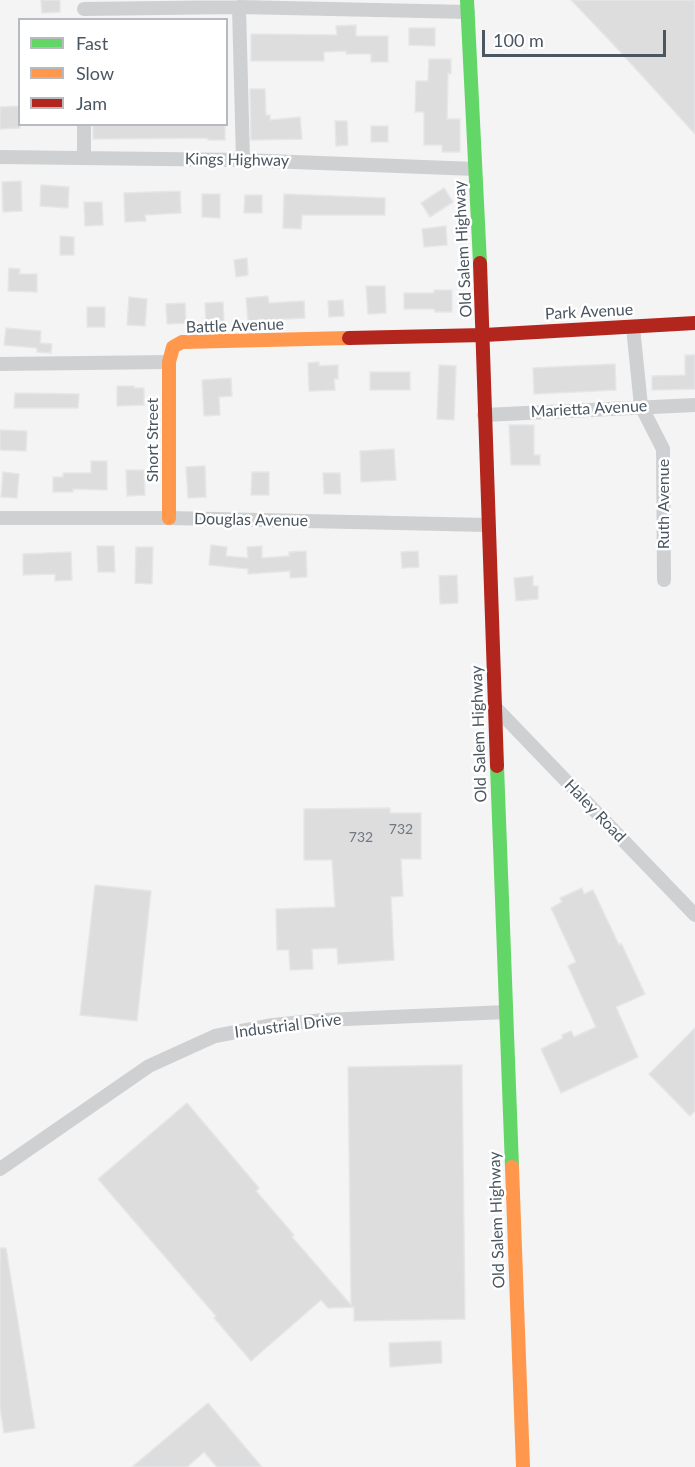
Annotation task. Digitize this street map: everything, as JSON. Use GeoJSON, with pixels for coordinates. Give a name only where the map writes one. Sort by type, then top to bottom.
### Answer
{"type":"FeatureCollection","features":[{"type":"Feature","properties":{"kind":"street"},"geometry":{"type":"LineString","coordinates":[[84,9],[468,6]]}},
{"type":"Feature","properties":{"kind":"street","name":"Old Salem Highway"},"geometry":{"type":"LineString","coordinates":[[468,6],[484,335],[484,415],[523,1467]]}},
{"type":"Feature","properties":{"kind":"street"},"geometry":{"type":"LineString","coordinates":[[239,7],[243,160]]}},
{"type":"Feature","properties":{"kind":"street"},"geometry":{"type":"LineString","coordinates":[[84,126],[84,157]]}},
{"type":"Feature","properties":{"kind":"street","name":"Kings Highway"},"geometry":{"type":"LineString","coordinates":[[0,157],[243,160],[475,169]]}},
{"type":"Feature","properties":{"kind":"street","name":"Park Avenue"},"geometry":{"type":"LineString","coordinates":[[484,335],[695,323]]}},
{"type":"Feature","properties":{"kind":"street","name":"Ruth Avenue"},"geometry":{"type":"LineString","coordinates":[[633,327],[641,406],[663,449],[664,580]]}},
{"type":"Feature","properties":{"kind":"street","name":"Battle Avenue"},"geometry":{"type":"LineString","coordinates":[[170,362],[173,347],[182,342],[484,335]]}},
{"type":"Feature","properties":{"kind":"street"},"geometry":{"type":"LineString","coordinates":[[0,364],[170,362]]}},
{"type":"Feature","properties":{"kind":"street","name":"Short Street"},"geometry":{"type":"LineString","coordinates":[[169,518],[170,362]]}},
{"type":"Feature","properties":{"kind":"street","name":"Marietta Avenue"},"geometry":{"type":"LineString","coordinates":[[484,415],[695,405]]}},
{"type":"Feature","properties":{"kind":"street","name":"Douglas Avenue"},"geometry":{"type":"LineString","coordinates":[[7,518],[169,518],[488,525]]}},
{"type":"Feature","properties":{"kind":"street","name":"Haley Road"},"geometry":{"type":"LineString","coordinates":[[495,706],[695,915]]}},
{"type":"Feature","properties":{"kind":"street","name":"Industrial Drive"},"geometry":{"type":"LineString","coordinates":[[0,1169],[149,1066],[215,1036],[273,1025],[324,1020],[506,1012]]}},
{"type":"Feature","properties":{"kind":"building"},"geometry":{"type":"Polygon","coordinates":[[[41,0],[60,0],[60,12],[42,13],[41,0]]]}},
{"type":"Feature","properties":{"kind":"building"},"geometry":{"type":"Polygon","coordinates":[[[571,0],[695,0],[695,134],[614,45],[571,0]]]}},
{"type":"Feature","properties":{"kind":"building"},"geometry":{"type":"Polygon","coordinates":[[[356,25],[356,36],[388,36],[388,62],[371,62],[371,54],[346,54],[346,51],[324,52],[324,61],[251,61],[251,34],[337,35],[336,26],[356,25]]]}},
{"type":"Feature","properties":{"kind":"building"},"geometry":{"type":"Polygon","coordinates":[[[409,28],[435,28],[435,46],[409,45],[409,28]]]}},
{"type":"Feature","properties":{"kind":"building"},"geometry":{"type":"Polygon","coordinates":[[[429,59],[451,59],[451,74],[448,73],[447,119],[460,119],[460,152],[442,152],[442,145],[424,145],[424,112],[415,112],[416,81],[428,81],[429,59]]]}},
{"type":"Feature","properties":{"kind":"building"},"geometry":{"type":"Polygon","coordinates":[[[250,89],[265,89],[266,115],[270,115],[270,120],[300,117],[302,139],[251,140],[250,89]]]}},
{"type":"Feature","properties":{"kind":"building"},"geometry":{"type":"Polygon","coordinates":[[[18,106],[18,126],[20,128],[0,129],[0,107],[18,106]]]}},
{"type":"Feature","properties":{"kind":"building"},"geometry":{"type":"Polygon","coordinates":[[[335,121],[347,121],[348,145],[336,146],[335,121]]]}},
{"type":"Feature","properties":{"kind":"building"},"geometry":{"type":"Polygon","coordinates":[[[93,126],[225,126],[225,140],[208,140],[208,138],[93,139],[93,126]]]}},
{"type":"Feature","properties":{"kind":"building"},"geometry":{"type":"Polygon","coordinates":[[[371,126],[388,126],[388,142],[371,142],[371,126]]]}},
{"type":"Feature","properties":{"kind":"building"},"geometry":{"type":"Polygon","coordinates":[[[21,181],[22,211],[3,212],[2,182],[21,181]]]}},
{"type":"Feature","properties":{"kind":"building"},"geometry":{"type":"Polygon","coordinates":[[[41,185],[69,187],[68,208],[40,206],[41,185]]]}},
{"type":"Feature","properties":{"kind":"building"},"geometry":{"type":"Polygon","coordinates":[[[444,188],[453,202],[430,217],[421,203],[444,188]]]}},
{"type":"Feature","properties":{"kind":"building"},"geometry":{"type":"Polygon","coordinates":[[[180,191],[181,213],[145,215],[146,221],[125,222],[124,193],[180,191]]]}},
{"type":"Feature","properties":{"kind":"building"},"geometry":{"type":"Polygon","coordinates":[[[202,194],[220,194],[220,218],[202,217],[202,194]]]}},
{"type":"Feature","properties":{"kind":"building"},"geometry":{"type":"Polygon","coordinates":[[[284,194],[385,198],[385,215],[302,215],[301,229],[283,228],[284,194]]]}},
{"type":"Feature","properties":{"kind":"building"},"geometry":{"type":"Polygon","coordinates":[[[245,195],[262,195],[262,213],[244,213],[245,195]]]}},
{"type":"Feature","properties":{"kind":"building"},"geometry":{"type":"Polygon","coordinates":[[[84,202],[102,202],[103,225],[85,226],[84,202]]]}},
{"type":"Feature","properties":{"kind":"building"},"geometry":{"type":"Polygon","coordinates":[[[446,226],[447,245],[424,247],[422,229],[446,226]]]}},
{"type":"Feature","properties":{"kind":"building"},"geometry":{"type":"Polygon","coordinates":[[[60,236],[74,237],[74,255],[60,255],[60,236]]]}},
{"type":"Feature","properties":{"kind":"building"},"geometry":{"type":"Polygon","coordinates":[[[247,258],[248,275],[236,277],[234,260],[247,258]]]}},
{"type":"Feature","properties":{"kind":"building"},"geometry":{"type":"Polygon","coordinates":[[[9,268],[20,269],[19,274],[37,274],[37,292],[8,291],[9,268]]]}},
{"type":"Feature","properties":{"kind":"building"},"geometry":{"type":"Polygon","coordinates":[[[366,286],[385,286],[386,313],[368,314],[366,286]]]}},
{"type":"Feature","properties":{"kind":"building"},"geometry":{"type":"Polygon","coordinates":[[[434,290],[452,290],[452,312],[435,312],[434,309],[404,309],[404,293],[434,293],[434,290]]]}},
{"type":"Feature","properties":{"kind":"building"},"geometry":{"type":"Polygon","coordinates":[[[268,296],[269,303],[304,301],[305,318],[248,321],[246,298],[268,296]]]}},
{"type":"Feature","properties":{"kind":"building"},"geometry":{"type":"Polygon","coordinates":[[[129,297],[147,299],[145,326],[127,325],[129,297]]]}},
{"type":"Feature","properties":{"kind":"building"},"geometry":{"type":"Polygon","coordinates":[[[343,300],[344,316],[329,317],[328,301],[343,300]]]}},
{"type":"Feature","properties":{"kind":"building"},"geometry":{"type":"Polygon","coordinates":[[[223,302],[224,321],[206,322],[205,303],[223,302]]]}},
{"type":"Feature","properties":{"kind":"building"},"geometry":{"type":"Polygon","coordinates":[[[185,303],[186,323],[167,324],[166,304],[185,303]]]}},
{"type":"Feature","properties":{"kind":"building"},"geometry":{"type":"Polygon","coordinates":[[[87,307],[105,307],[105,327],[87,327],[87,307]]]}},
{"type":"Feature","properties":{"kind":"building"},"geometry":{"type":"Polygon","coordinates":[[[6,328],[41,331],[40,343],[52,344],[51,353],[37,352],[37,348],[4,345],[6,328]]]}},
{"type":"Feature","properties":{"kind":"building"},"geometry":{"type":"Polygon","coordinates":[[[685,355],[695,355],[695,389],[652,390],[652,376],[685,375],[685,355]]]}},
{"type":"Feature","properties":{"kind":"building"},"geometry":{"type":"Polygon","coordinates":[[[319,362],[319,366],[338,365],[338,379],[334,379],[335,390],[309,391],[308,363],[319,362]]]}},
{"type":"Feature","properties":{"kind":"building"},"geometry":{"type":"Polygon","coordinates":[[[615,364],[616,390],[534,394],[533,368],[615,364]]]}},
{"type":"Feature","properties":{"kind":"building"},"geometry":{"type":"Polygon","coordinates":[[[439,365],[456,366],[454,420],[437,419],[439,365]]]}},
{"type":"Feature","properties":{"kind":"building"},"geometry":{"type":"Polygon","coordinates":[[[370,372],[410,372],[410,390],[370,390],[370,372]]]}},
{"type":"Feature","properties":{"kind":"building"},"geometry":{"type":"Polygon","coordinates":[[[231,378],[232,396],[219,397],[220,415],[204,416],[202,380],[231,378]]]}},
{"type":"Feature","properties":{"kind":"building"},"geometry":{"type":"Polygon","coordinates":[[[117,386],[144,388],[144,405],[117,406],[117,386]]]}},
{"type":"Feature","properties":{"kind":"building"},"geometry":{"type":"Polygon","coordinates":[[[15,393],[79,394],[78,408],[14,408],[15,393]]]}},
{"type":"Feature","properties":{"kind":"building"},"geometry":{"type":"Polygon","coordinates":[[[509,425],[534,425],[534,455],[540,455],[540,465],[511,465],[509,425]]]}},
{"type":"Feature","properties":{"kind":"building"},"geometry":{"type":"Polygon","coordinates":[[[0,430],[27,431],[26,451],[0,450],[0,430]]]}},
{"type":"Feature","properties":{"kind":"building"},"geometry":{"type":"Polygon","coordinates":[[[394,449],[396,480],[361,482],[360,451],[394,449]]]}},
{"type":"Feature","properties":{"kind":"building"},"geometry":{"type":"Polygon","coordinates":[[[91,461],[107,461],[107,490],[73,489],[73,492],[53,492],[53,477],[63,477],[63,473],[91,473],[91,461]]]}},
{"type":"Feature","properties":{"kind":"building"},"geometry":{"type":"Polygon","coordinates":[[[205,466],[206,497],[188,498],[186,467],[205,466]]]}},
{"type":"Feature","properties":{"kind":"building"},"geometry":{"type":"Polygon","coordinates":[[[126,470],[144,470],[145,495],[127,496],[126,470]]]}},
{"type":"Feature","properties":{"kind":"building"},"geometry":{"type":"Polygon","coordinates":[[[3,472],[19,474],[17,498],[1,497],[3,472]]]}},
{"type":"Feature","properties":{"kind":"building"},"geometry":{"type":"Polygon","coordinates":[[[252,472],[269,472],[269,495],[251,495],[252,472]]]}},
{"type":"Feature","properties":{"kind":"building"},"geometry":{"type":"Polygon","coordinates":[[[323,473],[340,473],[341,494],[324,494],[323,473]]]}},
{"type":"Feature","properties":{"kind":"building"},"geometry":{"type":"Polygon","coordinates":[[[211,545],[227,547],[226,556],[248,558],[247,547],[262,546],[262,558],[289,556],[289,552],[306,551],[307,577],[290,578],[290,571],[248,574],[248,569],[209,565],[211,545]]]}},
{"type":"Feature","properties":{"kind":"building"},"geometry":{"type":"Polygon","coordinates":[[[97,546],[114,546],[115,572],[98,572],[97,546]]]}},
{"type":"Feature","properties":{"kind":"building"},"geometry":{"type":"Polygon","coordinates":[[[136,547],[153,547],[152,584],[135,583],[136,547]]]}},
{"type":"Feature","properties":{"kind":"building"},"geometry":{"type":"Polygon","coordinates":[[[418,551],[419,567],[402,568],[401,552],[418,551]]]}},
{"type":"Feature","properties":{"kind":"building"},"geometry":{"type":"Polygon","coordinates":[[[71,552],[72,580],[55,581],[55,574],[23,575],[23,554],[71,552]]]}},
{"type":"Feature","properties":{"kind":"building"},"geometry":{"type":"Polygon","coordinates":[[[457,575],[458,603],[440,604],[439,576],[457,575]]]}},
{"type":"Feature","properties":{"kind":"building"},"geometry":{"type":"Polygon","coordinates":[[[533,576],[533,586],[538,586],[538,599],[516,601],[514,578],[533,576]]]}},
{"type":"Feature","properties":{"kind":"building"},"geometry":{"type":"Polygon","coordinates":[[[390,808],[390,813],[421,813],[421,859],[401,859],[403,896],[391,897],[394,960],[338,964],[337,948],[312,949],[313,969],[290,970],[289,950],[277,950],[276,909],[335,907],[332,860],[304,860],[304,809],[390,808]]]}},
{"type":"Feature","properties":{"kind":"building"},"geometry":{"type":"Polygon","coordinates":[[[95,885],[151,891],[137,1021],[80,1015],[95,885]]]}},
{"type":"Feature","properties":{"kind":"building"},"geometry":{"type":"Polygon","coordinates":[[[582,888],[584,894],[593,890],[645,994],[616,1007],[638,1057],[561,1093],[541,1049],[563,1038],[562,1035],[571,1031],[574,1037],[596,1027],[568,966],[576,962],[551,908],[562,902],[560,898],[582,888]]]}},
{"type":"Feature","properties":{"kind":"building"},"geometry":{"type":"Polygon","coordinates":[[[695,1028],[695,1111],[690,1116],[649,1074],[695,1028]]]}},
{"type":"Feature","properties":{"kind":"building"},"geometry":{"type":"Polygon","coordinates":[[[462,1065],[465,1319],[354,1321],[354,1307],[328,1308],[321,1300],[251,1361],[214,1318],[216,1316],[98,1179],[187,1103],[259,1188],[256,1191],[294,1235],[292,1237],[351,1305],[348,1067],[462,1065]]]}},
{"type":"Feature","properties":{"kind":"building"},"geometry":{"type":"Polygon","coordinates":[[[0,1248],[6,1248],[35,1428],[4,1433],[0,1407],[0,1248]]]}},
{"type":"Feature","properties":{"kind":"building"},"geometry":{"type":"Polygon","coordinates":[[[441,1341],[442,1363],[390,1367],[389,1343],[441,1341]]]}},
{"type":"Feature","properties":{"kind":"building"},"geometry":{"type":"Polygon","coordinates":[[[208,1403],[262,1467],[217,1467],[204,1452],[187,1467],[132,1467],[208,1403]]]}},
{"type":"Feature","properties":{"kind":"traffic: fast"},"geometry":{"type":"LineString","coordinates":[[467,0],[480,263]]}},
{"type":"Feature","properties":{"kind":"traffic: fast"},"geometry":{"type":"LineString","coordinates":[[497,766],[512,1167]]}},
{"type":"Feature","properties":{"kind":"traffic: slow"},"geometry":{"type":"LineString","coordinates":[[169,518],[169,362],[173,347],[182,342],[349,338]]}},
{"type":"Feature","properties":{"kind":"traffic: slow"},"geometry":{"type":"LineString","coordinates":[[512,1167],[523,1467]]}},
{"type":"Feature","properties":{"kind":"traffic: jam"},"geometry":{"type":"LineString","coordinates":[[480,263],[497,766]]}},
{"type":"Feature","properties":{"kind":"traffic: jam"},"geometry":{"type":"LineString","coordinates":[[349,338],[484,335],[695,323]]}}]}
